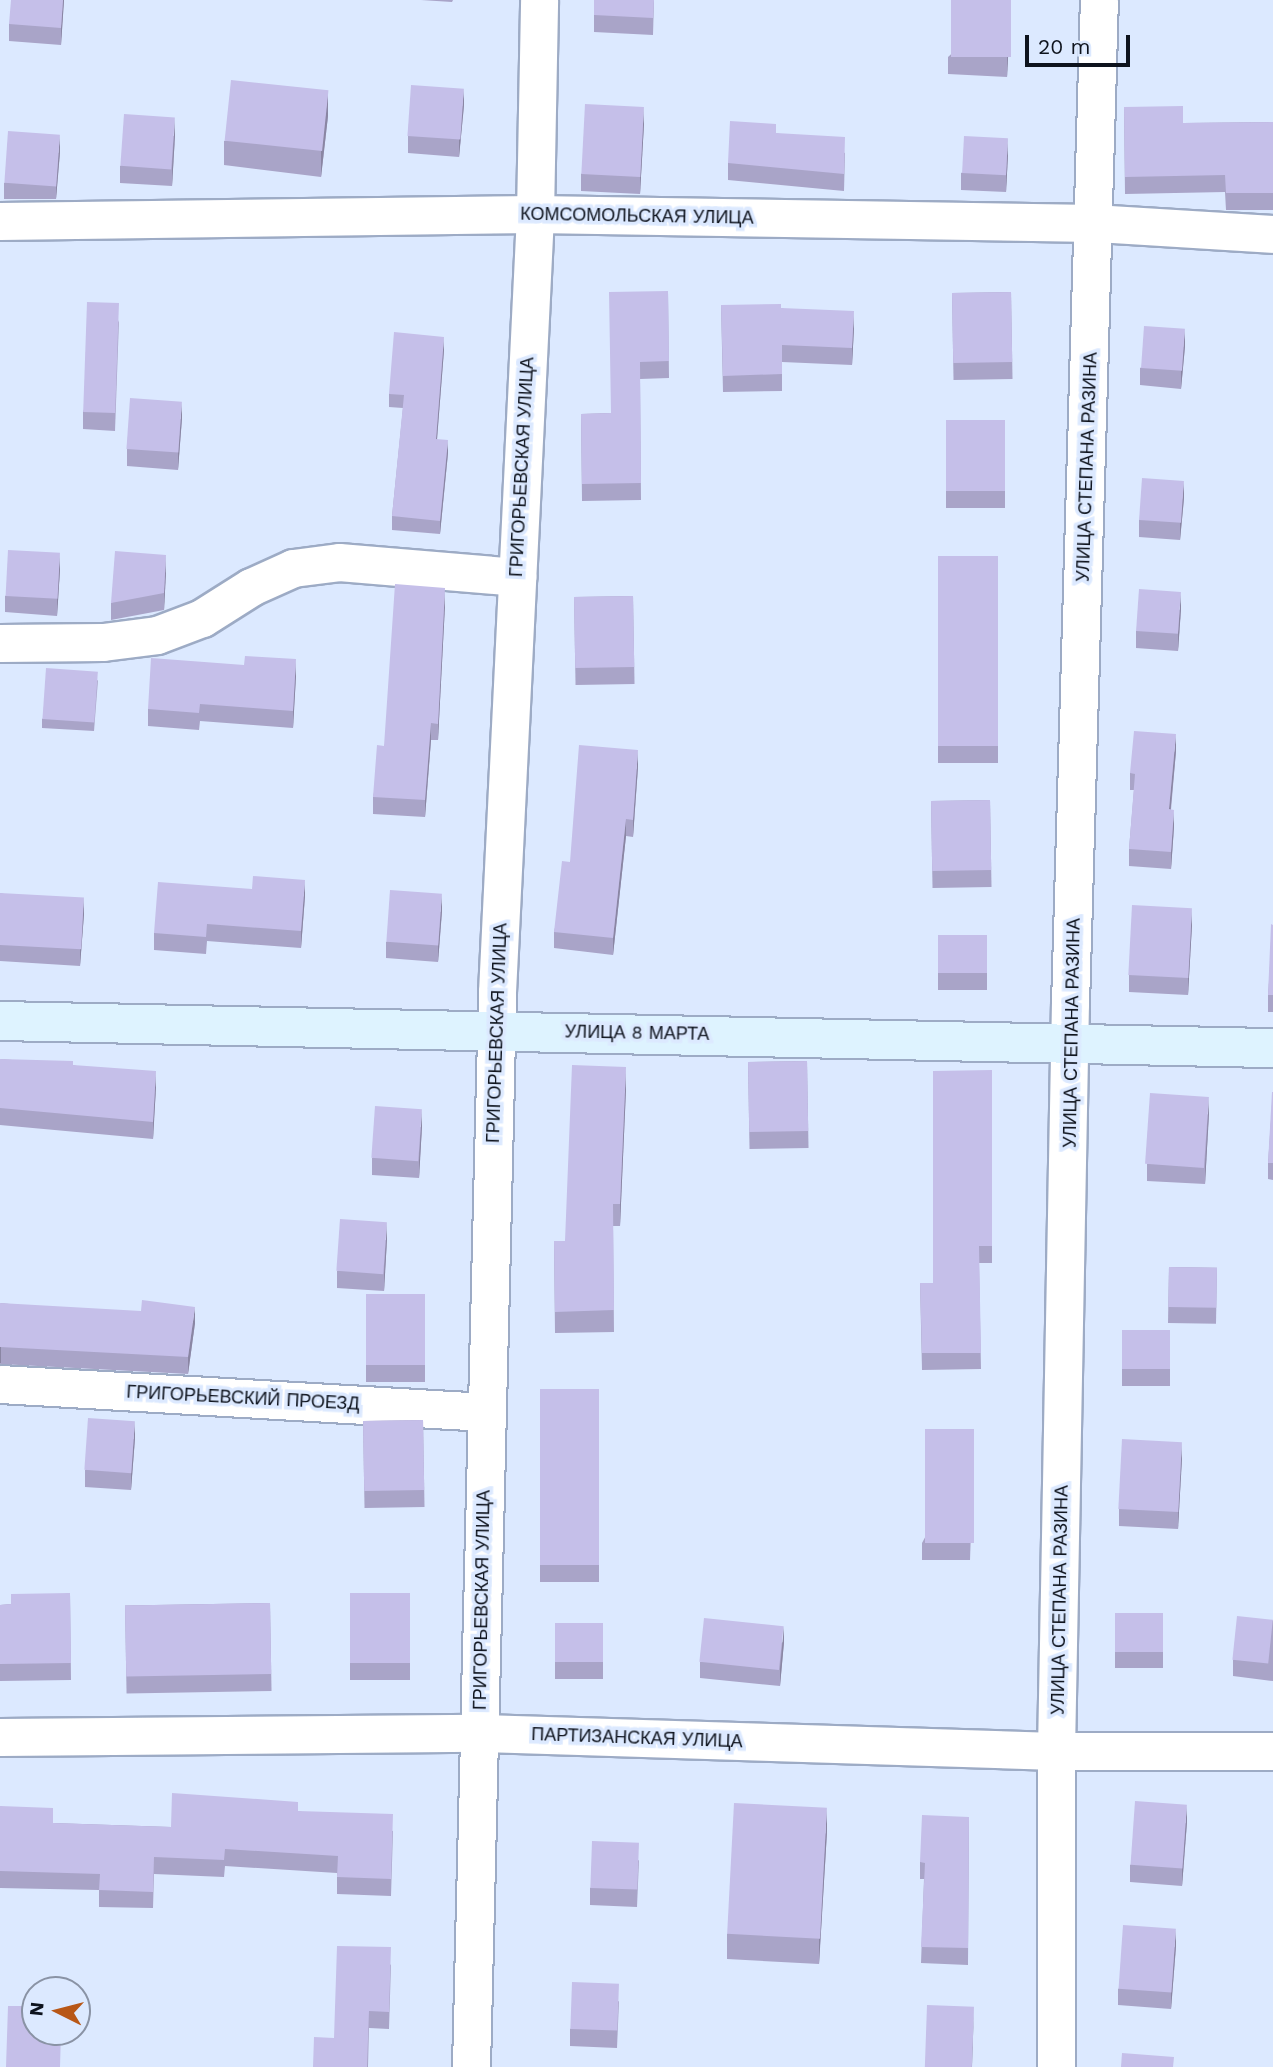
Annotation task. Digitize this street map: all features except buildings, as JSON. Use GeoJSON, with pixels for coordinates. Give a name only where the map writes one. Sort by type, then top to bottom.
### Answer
{"type":"FeatureCollection","features":[{"type":"Feature","properties":{"kind":"main road","name":"УЛИЦА 8 МАРТА"},"geometry":{"type":"LineString","coordinates":[[0,1021],[1273,1048]]}},
{"type":"Feature","properties":{"kind":"street","name":"ГРИГОРЬЕВСКАЯ УЛИЦА"},"geometry":{"type":"LineString","coordinates":[[471,2067],[496,1030],[535,214],[539,0]]}},
{"type":"Feature","properties":{"kind":"street","name":"УЛИЦА СТЕПАНА РАЗИНА"},"geometry":{"type":"LineString","coordinates":[[1056,2067],[1056,1751],[1099,0]]}},
{"type":"Feature","properties":{"kind":"street","name":"КОМСОМОЛЬСКАЯ УЛИЦА"},"geometry":{"type":"LineString","coordinates":[[0,221],[535,214],[1095,223],[1273,234]]}},
{"type":"Feature","properties":{"kind":"street"},"geometry":{"type":"LineString","coordinates":[[0,643],[103,642],[157,635],[202,618],[251,587],[293,568],[339,562],[517,577]]}},
{"type":"Feature","properties":{"kind":"street","name":"ГРИГОРЬЕВСКИЙ ПРОЕЗД"},"geometry":{"type":"LineString","coordinates":[[0,1384],[486,1412]]}},
{"type":"Feature","properties":{"kind":"street","name":"ПАРТИЗАНСКАЯ УЛИЦА"},"geometry":{"type":"LineString","coordinates":[[0,1737],[479,1734],[1056,1751],[1273,1751]]}}]}
